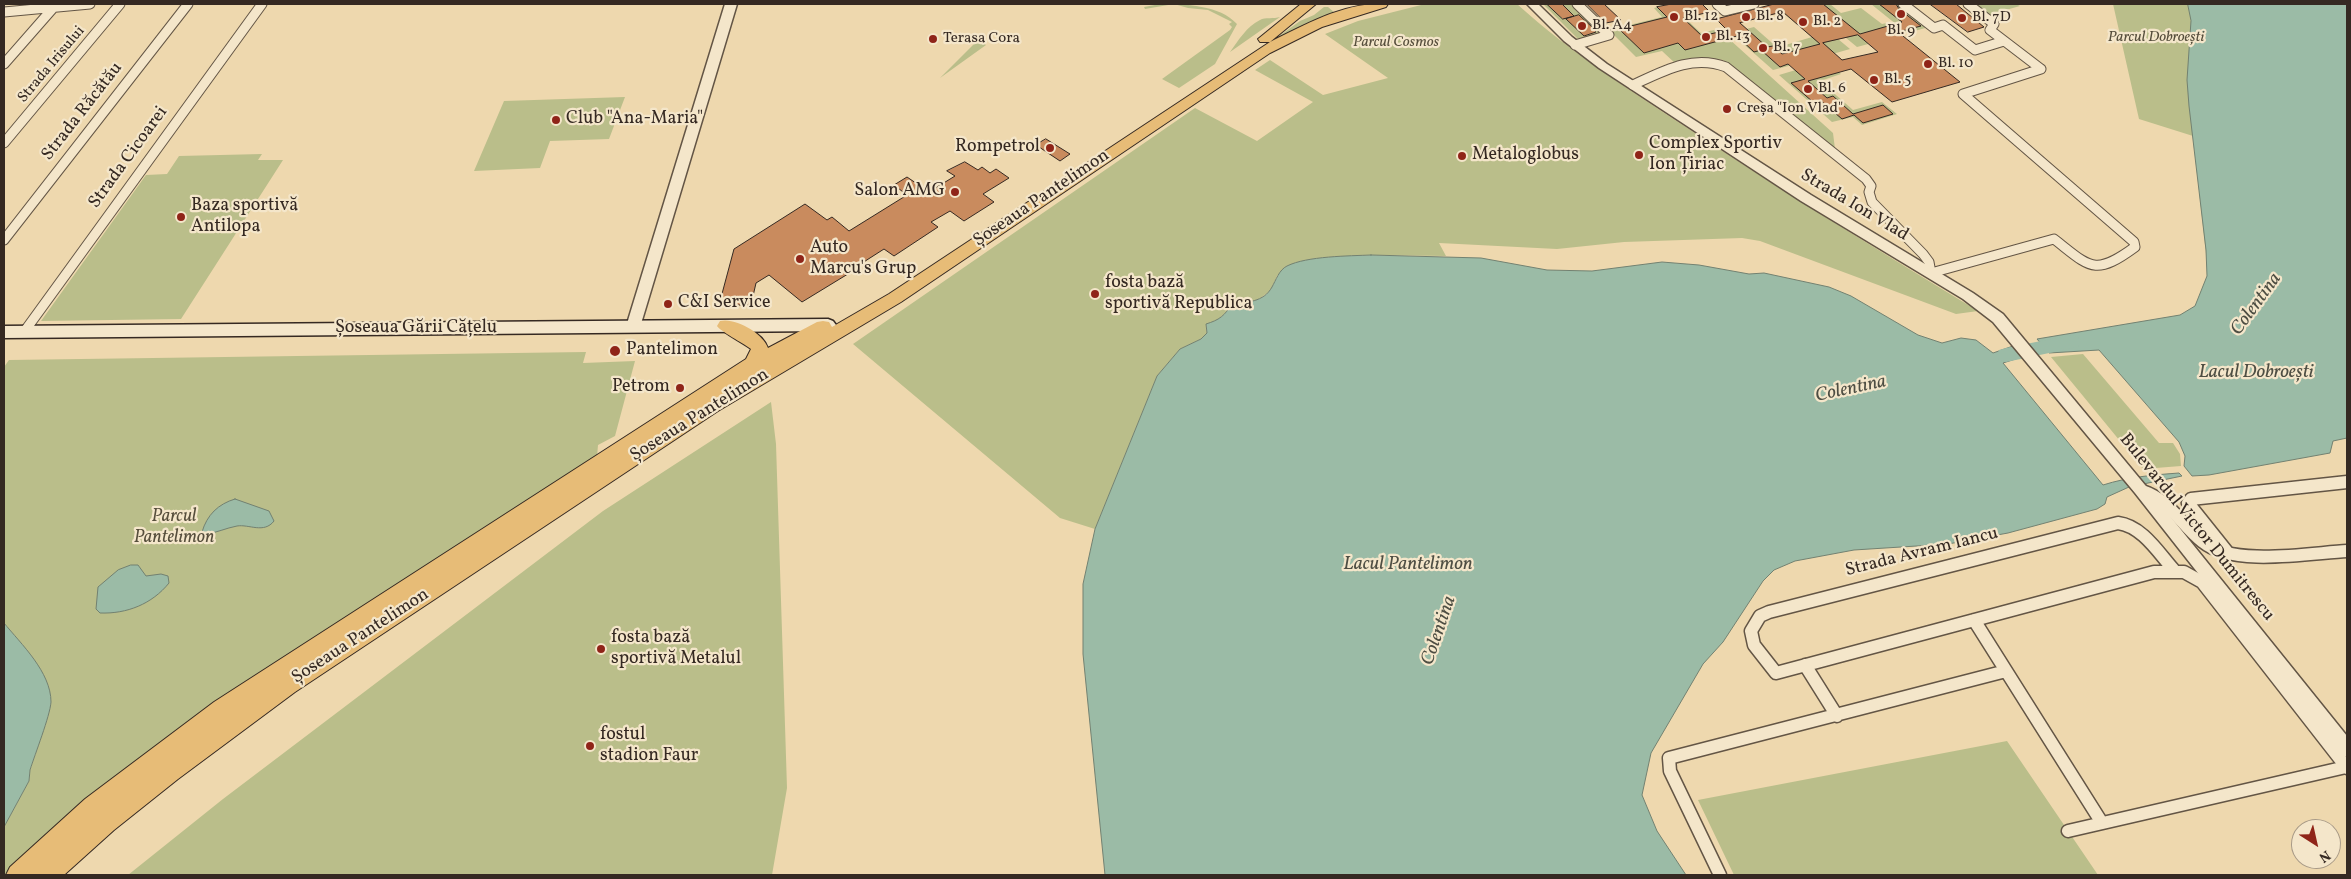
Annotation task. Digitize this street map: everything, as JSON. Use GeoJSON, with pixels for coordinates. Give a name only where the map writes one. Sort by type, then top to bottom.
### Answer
{"type":"FeatureCollection","features":[{"type":"Feature","properties":{"kind":"main road","name":"Șoseaua Pantelimon"},"geometry":{"type":"LineString","coordinates":[[47,875],[106,822],[230,725],[287,685],[1220,71],[1275,32],[1309,4]]}},
{"type":"Feature","properties":{"kind":"main road","name":"Șoseaua Pantelimon"},"geometry":{"type":"LineString","coordinates":[[18,875],[93,808],[222,709],[335,633],[752,364],[826,332],[857,321],[1265,50],[1317,24],[1381,4]]}},
{"type":"Feature","properties":{"kind":"main road","name":"Șoseaua Gării Cățelu"},"geometry":{"type":"LineString","coordinates":[[4,332],[726,326],[826,332]]}},
{"type":"Feature","properties":{"kind":"main road"},"geometry":{"type":"LineString","coordinates":[[726,326],[744,334],[758,346],[760,353],[752,364]]}},
{"type":"Feature","properties":{"kind":"street"},"geometry":{"type":"LineString","coordinates":[[4,12],[48,6],[90,4]]}},
{"type":"Feature","properties":{"kind":"street","name":"Strada Irisului"},"geometry":{"type":"LineString","coordinates":[[4,143],[120,4]]}},
{"type":"Feature","properties":{"kind":"street","name":"Strada Răcătău"},"geometry":{"type":"LineString","coordinates":[[4,240],[188,4]]}},
{"type":"Feature","properties":{"kind":"street","name":"Strada Cicoarei"},"geometry":{"type":"LineString","coordinates":[[24,332],[262,4]]}},
{"type":"Feature","properties":{"kind":"street"},"geometry":{"type":"LineString","coordinates":[[633,327],[730,4]]}},
{"type":"Feature","properties":{"kind":"street","name":"Strada Ion Vlad"},"geometry":{"type":"LineString","coordinates":[[1532,4],[1575,45],[1632,85],[1806,198],[1983,306],[2012,334]]}},
{"type":"Feature","properties":{"kind":"street"},"geometry":{"type":"LineString","coordinates":[[1575,45],[1610,35],[1577,4]]}},
{"type":"Feature","properties":{"kind":"street"},"geometry":{"type":"LineString","coordinates":[[1717,4],[1725,11],[1754,4]]}},
{"type":"Feature","properties":{"kind":"street"},"geometry":{"type":"LineString","coordinates":[[1903,4],[1934,28],[1943,25],[1974,50],[2004,41]]}},
{"type":"Feature","properties":{"kind":"street"},"geometry":{"type":"LineString","coordinates":[[1632,85],[1698,60],[1713,61],[1726,68],[1866,179],[1871,186],[1869,192],[1872,202],[1923,254],[1929,262],[1931,273],[2054,239],[2092,267],[2098,268],[2116,262],[2135,247],[2134,242],[1963,94],[2041,69],[1990,30],[1994,24],[1968,4]]}},
{"type":"Feature","properties":{"kind":"street"},"geometry":{"type":"LineString","coordinates":[[4,64],[48,6]]}},
{"type":"Feature","properties":{"kind":"street","name":"Bulevardul Victor Dumitrescu"},"geometry":{"type":"LineString","coordinates":[[2012,334],[2141,490],[2347,749]]}},
{"type":"Feature","properties":{"kind":"street"},"geometry":{"type":"LineString","coordinates":[[2228,554],[2188,503],[2191,499],[2347,482]]}},
{"type":"Feature","properties":{"kind":"street"},"geometry":{"type":"LineString","coordinates":[[2141,490],[2160,498],[2208,546],[2228,554],[2347,551]]}},
{"type":"Feature","properties":{"kind":"street","name":"Strada Avram Iancu"},"geometry":{"type":"LineString","coordinates":[[2173,569],[2135,529],[2123,522],[1768,612],[1760,616],[1751,631],[1754,645],[1776,673],[2173,569],[2190,572],[2202,582],[2347,768]]}},
{"type":"Feature","properties":{"kind":"street"},"geometry":{"type":"LineString","coordinates":[[1974,620],[2102,823]]}},
{"type":"Feature","properties":{"kind":"street"},"geometry":{"type":"LineString","coordinates":[[1805,665],[1837,716]]}},
{"type":"Feature","properties":{"kind":"street"},"geometry":{"type":"LineString","coordinates":[[1720,875],[1670,771],[1669,758],[1676,754],[1837,716],[2006,671]]}},
{"type":"Feature","properties":{"kind":"street"},"geometry":{"type":"LineString","coordinates":[[2068,831],[2347,768]]}},
{"type":"Feature","properties":{"kind":"green space"},"geometry":{"type":"Polygon","coordinates":[[[1173,4],[1145,9],[1144,7],[1173,4]]]}},
{"type":"Feature","properties":{"kind":"green space"},"geometry":{"type":"Polygon","coordinates":[[[1175,4],[1212,9],[1230,18],[1237,24],[1215,64],[1179,88],[1162,79],[1230,30],[1232,27],[1229,24],[1232,22],[1208,10],[1188,8],[1175,4]]]}},
{"type":"Feature","properties":{"kind":"green space","name":"Parcul Cosmos"},"geometry":{"type":"Polygon","coordinates":[[[1425,4],[1517,4],[1581,56],[1649,103],[1871,246],[1978,311],[1956,314],[1760,241],[1742,238],[1624,242],[1557,249],[1439,243],[1446,256],[1371,255],[1319,259],[1287,266],[1277,276],[1271,290],[1249,304],[1232,303],[1221,317],[1206,325],[1207,333],[1201,339],[1180,349],[1157,376],[1095,529],[1060,518],[853,344],[1195,108],[1257,141],[1313,102],[1255,70],[1270,60],[1323,95],[1388,78],[1325,34],[1358,21],[1425,4]]]}},
{"type":"Feature","properties":{"kind":"green space"},"geometry":{"type":"Polygon","coordinates":[[[1543,4],[1574,4],[1605,34],[1580,41],[1543,4]]]}},
{"type":"Feature","properties":{"kind":"green space"},"geometry":{"type":"Polygon","coordinates":[[[1670,4],[1701,33],[1718,29],[1833,133],[1835,149],[1723,60],[1700,60],[1677,65],[1662,51],[1636,57],[1609,30],[1662,17],[1654,8],[1670,4]]]}},
{"type":"Feature","properties":{"kind":"green space"},"geometry":{"type":"Polygon","coordinates":[[[1773,4],[1796,4],[1850,49],[1801,63],[1782,46],[1812,37],[1773,4]]]}},
{"type":"Feature","properties":{"kind":"green space"},"geometry":{"type":"Polygon","coordinates":[[[1805,4],[1830,4],[1841,13],[1861,8],[1882,24],[1887,23],[1902,35],[1857,47],[1805,4]]]}},
{"type":"Feature","properties":{"kind":"green space"},"geometry":{"type":"Polygon","coordinates":[[[1871,4],[1899,4],[1929,27],[1907,33],[1871,4]]]}},
{"type":"Feature","properties":{"kind":"green space"},"geometry":{"type":"Polygon","coordinates":[[[1972,4],[2016,4],[2020,6],[1988,15],[1972,4]]]}},
{"type":"Feature","properties":{"kind":"green space","name":"Parcul Dobroești"},"geometry":{"type":"Polygon","coordinates":[[[2113,4],[2213,4],[2207,263],[2193,136],[2139,119],[2113,4]]]}},
{"type":"Feature","properties":{"kind":"green space"},"geometry":{"type":"Polygon","coordinates":[[[1324,7],[1328,7],[1335,13],[1275,39],[1300,21],[1314,15],[1324,7]]]}},
{"type":"Feature","properties":{"kind":"green space"},"geometry":{"type":"Polygon","coordinates":[[[1280,17],[1230,52],[1243,34],[1255,23],[1264,19],[1280,17]]]}},
{"type":"Feature","properties":{"kind":"green space"},"geometry":{"type":"Polygon","coordinates":[[[1754,27],[1796,64],[1773,70],[1731,33],[1754,27]]]}},
{"type":"Feature","properties":{"kind":"green space"},"geometry":{"type":"Polygon","coordinates":[[[980,41],[986,45],[940,78],[974,44],[980,41]]]}},
{"type":"Feature","properties":{"kind":"green space"},"geometry":{"type":"Polygon","coordinates":[[[1826,61],[1841,74],[1820,81],[1853,110],[1882,102],[1897,114],[1862,125],[1853,117],[1832,122],[1779,75],[1826,61]]]}},
{"type":"Feature","properties":{"kind":"green space","name":"Club \"Ana-Maria\""},"geometry":{"type":"Polygon","coordinates":[[[625,97],[609,139],[550,141],[540,168],[474,171],[504,101],[625,97]]]}},
{"type":"Feature","properties":{"kind":"green space","name":"Baza sportivă Antilopa"},"geometry":{"type":"Polygon","coordinates":[[[262,154],[258,160],[283,160],[181,319],[41,321],[146,175],[167,174],[179,156],[262,154]]]}},
{"type":"Feature","properties":{"kind":"green space","name":"Parcul Pantelimon"},"geometry":{"type":"Polygon","coordinates":[[[586,352],[583,363],[635,361],[615,436],[598,445],[597,457],[19,863],[7,875],[4,875],[4,827],[29,781],[30,770],[51,703],[46,682],[32,657],[4,623],[4,367],[9,360],[586,352]]]}},
{"type":"Feature","properties":{"kind":"green space"},"geometry":{"type":"Polygon","coordinates":[[[2083,354],[2159,443],[2173,443],[2180,454],[2181,466],[2143,469],[2051,357],[2083,354]]]}},
{"type":"Feature","properties":{"kind":"green space","name":"fosta bază sportivă Metalul"},"geometry":{"type":"Polygon","coordinates":[[[771,402],[776,444],[787,788],[772,875],[128,875],[223,799],[603,511],[771,402]]]}},
{"type":"Feature","properties":{"kind":"green space"},"geometry":{"type":"Polygon","coordinates":[[[2007,741],[2098,875],[1734,875],[1698,800],[2007,741]]]}},
{"type":"Feature","properties":{"kind":"water","name":"Lacul Dobroești"},"geometry":{"type":"Polygon","coordinates":[[[2188,4],[2347,4],[2347,438],[2333,441],[2330,453],[2209,475],[2192,476],[2184,466],[2185,456],[2179,442],[2099,350],[2049,353],[2037,339],[2180,315],[2195,306],[2207,276],[2206,250],[2187,80],[2191,21],[2188,4]]]}},
{"type":"Feature","properties":{"kind":"water","name":"Lacul Pantelimon"},"geometry":{"type":"Polygon","coordinates":[[[1371,255],[1481,258],[1547,270],[1592,271],[1662,262],[1699,265],[1749,274],[1764,273],[1829,287],[1851,296],[1918,335],[1942,343],[1961,338],[1976,340],[1993,353],[2016,345],[2025,356],[2003,363],[2103,485],[2150,476],[2179,473],[2182,476],[2129,487],[2107,497],[2105,504],[2097,509],[2008,533],[1948,544],[1854,550],[1795,561],[1774,570],[1763,581],[1723,642],[1703,664],[1651,753],[1642,795],[1657,831],[1686,875],[1105,875],[1083,654],[1083,584],[1095,529],[1157,376],[1180,349],[1201,339],[1207,333],[1206,324],[1221,317],[1232,303],[1254,301],[1269,292],[1280,273],[1287,266],[1317,258],[1371,255]]]}},
{"type":"Feature","properties":{"kind":"water"},"geometry":{"type":"Polygon","coordinates":[[[235,499],[269,511],[274,521],[270,525],[261,528],[237,526],[206,534],[202,532],[210,515],[218,507],[235,499]]]}},
{"type":"Feature","properties":{"kind":"water"},"geometry":{"type":"Polygon","coordinates":[[[131,565],[138,565],[146,576],[161,574],[168,576],[169,583],[155,597],[138,606],[120,612],[100,613],[96,609],[98,587],[118,570],[131,565]]]}},
{"type":"Feature","properties":{"kind":"water"},"geometry":{"type":"Polygon","coordinates":[[[4,623],[41,669],[50,691],[51,702],[30,770],[29,781],[4,827],[4,623]]]}},
{"type":"Feature","properties":{"kind":"building"},"geometry":{"type":"Polygon","coordinates":[[[1547,4],[1562,4],[1574,16],[1563,19],[1547,4]]]}},
{"type":"Feature","properties":{"kind":"building"},"geometry":{"type":"Polygon","coordinates":[[[1587,4],[1604,4],[1621,20],[1606,23],[1587,4]]]}},
{"type":"Feature","properties":{"kind":"building"},"geometry":{"type":"Polygon","coordinates":[[[1672,4],[1702,4],[1710,12],[1683,18],[1702,36],[1727,30],[1716,19],[1774,4],[1823,4],[1860,34],[1902,22],[1879,4],[1896,4],[1899,9],[1921,26],[1898,32],[1960,82],[1892,102],[1851,69],[1808,81],[1827,98],[1833,96],[1853,114],[1883,105],[1893,114],[1863,123],[1854,115],[1842,119],[1820,100],[1813,102],[1791,83],[1805,79],[1788,64],[1780,67],[1761,50],[1754,52],[1737,36],[1685,50],[1678,43],[1644,53],[1619,29],[1667,17],[1657,7],[1672,4]],[[1783,12],[1740,23],[1767,47],[1773,46],[1782,54],[1820,44],[1783,12]],[[1858,35],[1823,43],[1842,60],[1878,52],[1858,35]]]}},
{"type":"Feature","properties":{"kind":"building","name":"Bl. 7D"},"geometry":{"type":"Polygon","coordinates":[[[1930,4],[1956,4],[1984,27],[1968,32],[1930,4]]]}},
{"type":"Feature","properties":{"kind":"building","name":"Bl. A4"},"geometry":{"type":"Polygon","coordinates":[[[1579,15],[1596,32],[1584,36],[1566,19],[1579,15]]]}},
{"type":"Feature","properties":{"kind":"building","name":"Rompetrol"},"geometry":{"type":"Polygon","coordinates":[[[1046,139],[1070,154],[1060,161],[1036,145],[1046,139]]]}},
{"type":"Feature","properties":{"kind":"building"},"geometry":{"type":"Polygon","coordinates":[[[965,162],[978,170],[982,167],[990,173],[996,169],[1009,178],[983,194],[994,202],[964,221],[950,211],[931,222],[938,227],[894,256],[884,249],[859,265],[861,266],[802,302],[769,275],[756,283],[751,305],[719,305],[734,249],[805,204],[827,220],[832,217],[849,231],[907,195],[894,185],[907,177],[929,192],[955,176],[947,171],[965,162]]]}},
{"type":"Feature","properties":{"kind":"waterway","name":"Colentina"},"geometry":{"type":"LineString","coordinates":[[2006,355],[2071,342]]}},
{"type":"Feature","properties":{"kind":"place","name":"Bl. 9"},"geometry":{"type":"Point","coordinates":[1901,14]}},
{"type":"Feature","properties":{"kind":"place","name":"Bl. 12"},"geometry":{"type":"Point","coordinates":[1674,17]}},
{"type":"Feature","properties":{"kind":"place","name":"Bl. 8"},"geometry":{"type":"Point","coordinates":[1746,17]}},
{"type":"Feature","properties":{"kind":"place","name":"Bl. 7D"},"geometry":{"type":"Point","coordinates":[1962,18]}},
{"type":"Feature","properties":{"kind":"place","name":"Bl. 2"},"geometry":{"type":"Point","coordinates":[1803,22]}},
{"type":"Feature","properties":{"kind":"place","name":"Bl. A4"},"geometry":{"type":"Point","coordinates":[1582,26]}},
{"type":"Feature","properties":{"kind":"place","name":"Bl. 13"},"geometry":{"type":"Point","coordinates":[1706,37]}},
{"type":"Feature","properties":{"kind":"place","name":"Terasa Cora"},"geometry":{"type":"Point","coordinates":[933,39]}},
{"type":"Feature","properties":{"kind":"place","name":"Bl. 7"},"geometry":{"type":"Point","coordinates":[1763,48]}},
{"type":"Feature","properties":{"kind":"place","name":"Bl. 10"},"geometry":{"type":"Point","coordinates":[1928,64]}},
{"type":"Feature","properties":{"kind":"place","name":"Bl. 5"},"geometry":{"type":"Point","coordinates":[1874,80]}},
{"type":"Feature","properties":{"kind":"place","name":"Bl. 6"},"geometry":{"type":"Point","coordinates":[1808,89]}},
{"type":"Feature","properties":{"kind":"place","name":"Creșa \"Ion Vlad\""},"geometry":{"type":"Point","coordinates":[1727,109]}},
{"type":"Feature","properties":{"kind":"place","name":"Club \"Ana-Maria\""},"geometry":{"type":"Point","coordinates":[556,120]}},
{"type":"Feature","properties":{"kind":"place","name":"Rompetrol"},"geometry":{"type":"Point","coordinates":[1050,148]}},
{"type":"Feature","properties":{"kind":"place","name":"Complex Sportiv Ion Țiriac"},"geometry":{"type":"Point","coordinates":[1639,155]}},
{"type":"Feature","properties":{"kind":"place","name":"Metaloglobus"},"geometry":{"type":"Point","coordinates":[1462,156]}},
{"type":"Feature","properties":{"kind":"place","name":"Salon AMG"},"geometry":{"type":"Point","coordinates":[955,192]}},
{"type":"Feature","properties":{"kind":"place","name":"Baza sportivă Antilopa"},"geometry":{"type":"Point","coordinates":[181,217]}},
{"type":"Feature","properties":{"kind":"place","name":"Auto Marcu's Grup"},"geometry":{"type":"Point","coordinates":[800,259]}},
{"type":"Feature","properties":{"kind":"place","name":"fosta bază sportivă Republica"},"geometry":{"type":"Point","coordinates":[1095,294]}},
{"type":"Feature","properties":{"kind":"place","name":"C&I Service"},"geometry":{"type":"Point","coordinates":[668,304]}},
{"type":"Feature","properties":{"kind":"place","name":"Pantelimon"},"geometry":{"type":"Point","coordinates":[615,351]}},
{"type":"Feature","properties":{"kind":"place","name":"Petrom"},"geometry":{"type":"Point","coordinates":[680,388]}},
{"type":"Feature","properties":{"kind":"place","name":"fosta bază sportivă Metalul"},"geometry":{"type":"Point","coordinates":[601,649]}},
{"type":"Feature","properties":{"kind":"place","name":"fostul stadion Faur"},"geometry":{"type":"Point","coordinates":[590,746]}}]}
